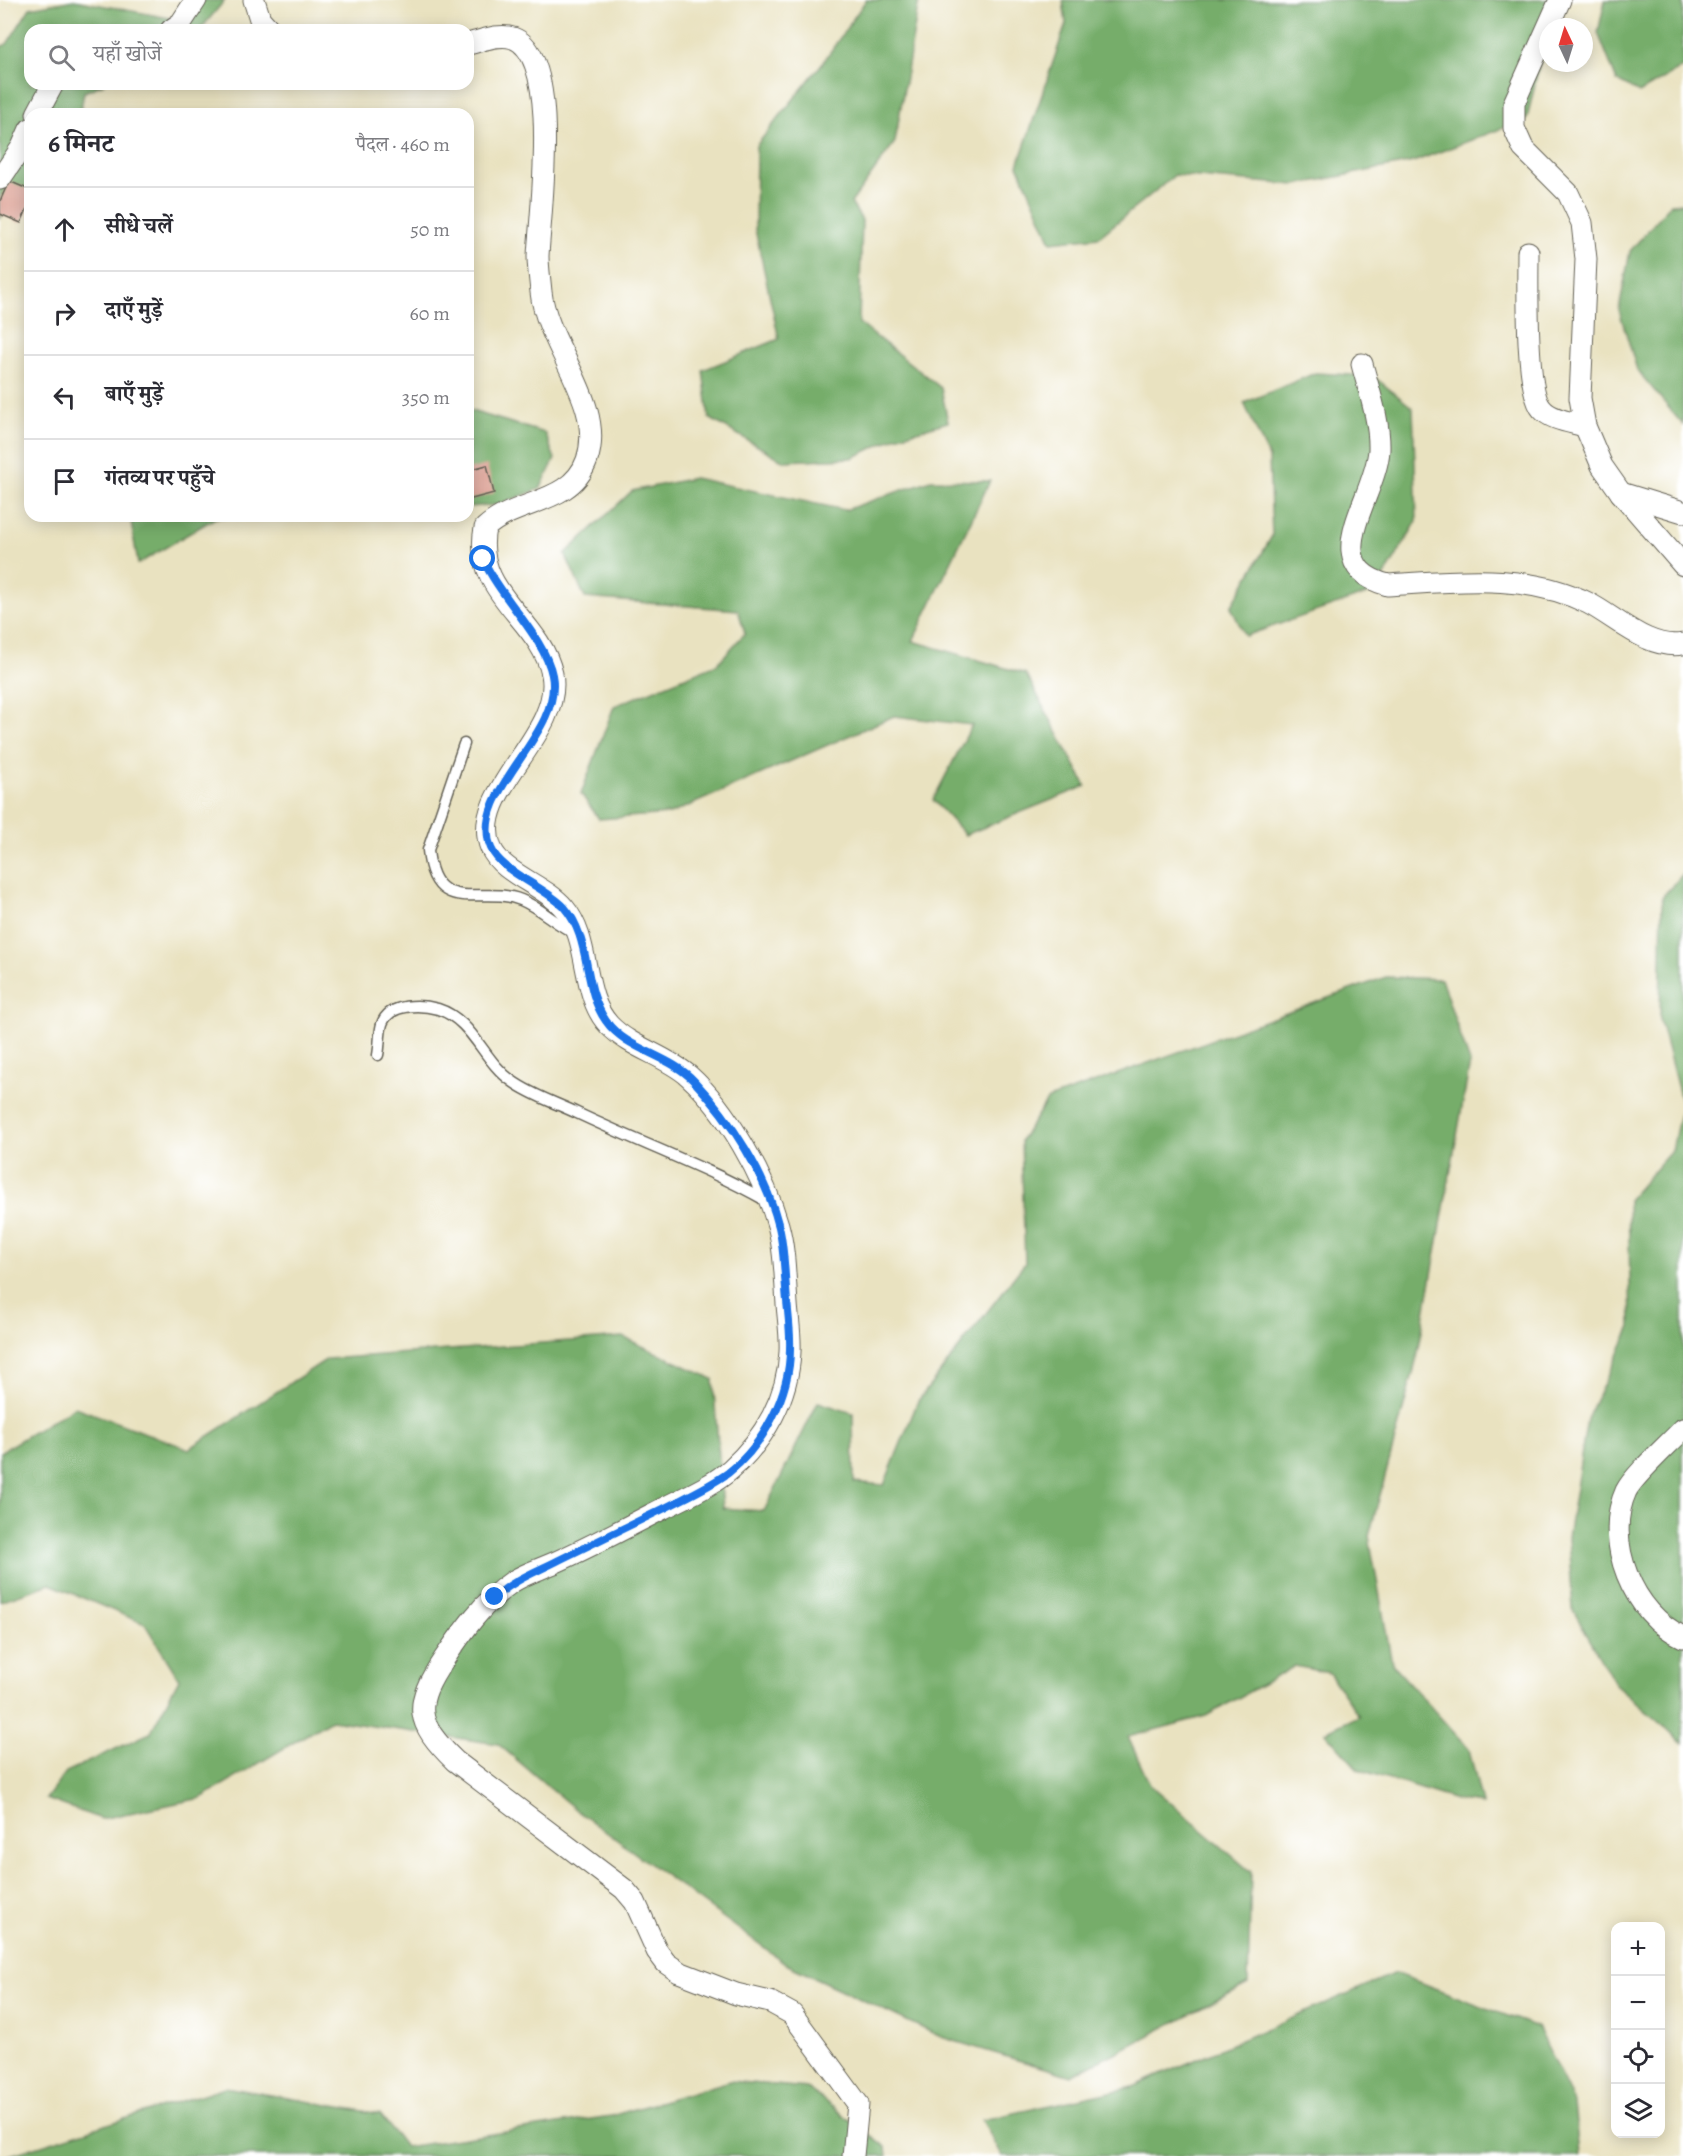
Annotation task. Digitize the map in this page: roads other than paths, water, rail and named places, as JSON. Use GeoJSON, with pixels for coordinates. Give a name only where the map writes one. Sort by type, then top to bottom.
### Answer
{"type":"FeatureCollection","features":[{"type":"Feature","properties":{"kind":"street"},"geometry":{"type":"LineString","coordinates":[[180,24],[196,0]]}},
{"type":"Feature","properties":{"kind":"street"},"geometry":{"type":"LineString","coordinates":[[254,0],[260,19],[265,24]]}},
{"type":"Feature","properties":{"kind":"street"},"geometry":{"type":"LineString","coordinates":[[1560,0],[1514,103],[1514,128],[1523,148],[1568,193],[1582,223],[1586,259],[1580,398],[1585,426],[1602,466],[1621,493],[1683,565]]}},
{"type":"Feature","properties":{"kind":"street"},"geometry":{"type":"LineString","coordinates":[[474,42],[490,38],[512,38],[531,54],[538,74],[544,111],[538,258],[541,295],[550,327],[588,411],[592,436],[587,460],[577,480],[560,493],[498,516],[485,528],[483,559],[492,580],[543,651],[553,676],[551,701],[542,722],[491,808],[487,828],[490,847],[497,859],[540,886],[565,909],[580,936],[596,1005],[608,1024],[625,1038],[672,1062],[693,1079],[720,1112],[749,1156],[779,1227],[790,1351],[775,1413],[756,1445],[728,1472],[691,1494],[512,1582],[468,1624],[425,1689],[422,1713],[436,1743],[455,1761],[624,1889],[635,1902],[657,1951],[666,1963],[679,1972],[736,1994],[770,2002],[792,2014],[858,2104],[853,2156]]}},
{"type":"Feature","properties":{"kind":"street"},"geometry":{"type":"LineString","coordinates":[[40,108],[49,90]]}},
{"type":"Feature","properties":{"kind":"street"},"geometry":{"type":"LineString","coordinates":[[0,179],[24,142]]}},
{"type":"Feature","properties":{"kind":"street"},"geometry":{"type":"LineString","coordinates":[[1528,252],[1531,374],[1535,397],[1541,409],[1554,417],[1585,426]]}},
{"type":"Feature","properties":{"kind":"street"},"geometry":{"type":"LineString","coordinates":[[1362,364],[1376,421],[1379,450],[1372,483],[1352,533],[1351,554],[1357,570],[1370,580],[1388,585],[1502,581],[1549,587],[1588,604],[1638,633],[1661,643],[1673,646],[1683,644]]}},
{"type":"Feature","properties":{"kind":"street"},"geometry":{"type":"LineString","coordinates":[[1621,493],[1683,512]]}},
{"type":"Feature","properties":{"kind":"street"},"geometry":{"type":"LineString","coordinates":[[1683,1429],[1627,1489],[1621,1506],[1619,1548],[1624,1572],[1638,1596],[1659,1622],[1683,1637]]}},
{"type":"Feature","properties":{"kind":"lane"},"geometry":{"type":"LineString","coordinates":[[464,744],[428,850],[429,867],[437,882],[451,892],[467,897],[501,896],[518,899],[580,936]]}},
{"type":"Feature","properties":{"kind":"lane"},"geometry":{"type":"LineString","coordinates":[[378,1055],[382,1022],[388,1014],[398,1008],[438,1009],[458,1018],[493,1065],[512,1081],[640,1143],[745,1188],[770,1203]]}}]}
